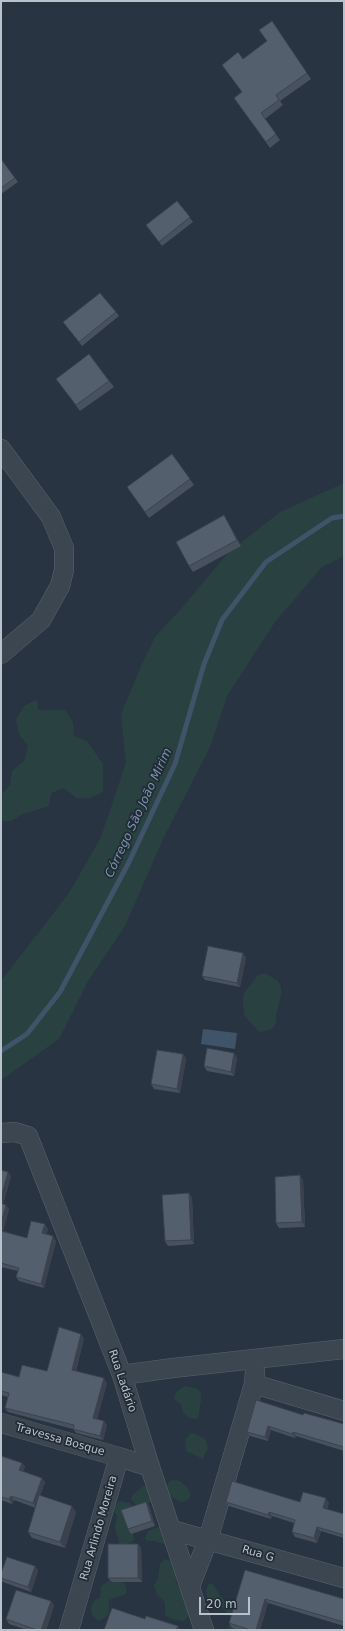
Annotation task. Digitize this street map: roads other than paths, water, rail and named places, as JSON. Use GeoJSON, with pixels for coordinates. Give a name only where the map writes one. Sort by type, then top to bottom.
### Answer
{"type":"FeatureCollection","features":[{"type":"Feature","properties":{"kind":"street"},"geometry":{"type":"LineString","coordinates":[[1,449],[50,517],[64,548],[64,570],[60,586],[41,620],[1,654]]}},
{"type":"Feature","properties":{"kind":"street","name":"Rua Ladário"},"geometry":{"type":"LineString","coordinates":[[1,1133],[15,1132],[28,1136],[122,1375],[150,1467],[204,1630]]}},
{"type":"Feature","properties":{"kind":"street"},"geometry":{"type":"LineString","coordinates":[[122,1375],[344,1349]]}},
{"type":"Feature","properties":{"kind":"street"},"geometry":{"type":"LineString","coordinates":[[190,1586],[208,1540],[254,1384],[256,1359]]}},
{"type":"Feature","properties":{"kind":"street"},"geometry":{"type":"LineString","coordinates":[[254,1384],[344,1411]]}},
{"type":"Feature","properties":{"kind":"street","name":"Travessa Bosque"},"geometry":{"type":"LineString","coordinates":[[1,1423],[119,1457]]}},
{"type":"Feature","properties":{"kind":"street"},"geometry":{"type":"LineString","coordinates":[[119,1457],[150,1467]]}},
{"type":"Feature","properties":{"kind":"street","name":"Rua Arlindo Moreira"},"geometry":{"type":"LineString","coordinates":[[69,1630],[119,1457]]}},
{"type":"Feature","properties":{"kind":"street","name":"Rua G"},"geometry":{"type":"LineString","coordinates":[[172,1530],[344,1578]]}},
{"type":"Feature","properties":{"kind":"water"},"geometry":{"type":"Polygon","coordinates":[[[203,1029],[237,1033],[235,1049],[201,1044],[203,1029]]]}},
{"type":"Feature","properties":{"kind":"waterway","name":"Córrego São João Mirim"},"geometry":{"type":"LineString","coordinates":[[1,1051],[27,1034],[60,992],[129,862],[175,764],[204,664],[222,620],[266,562],[332,518],[344,516]]}}]}
